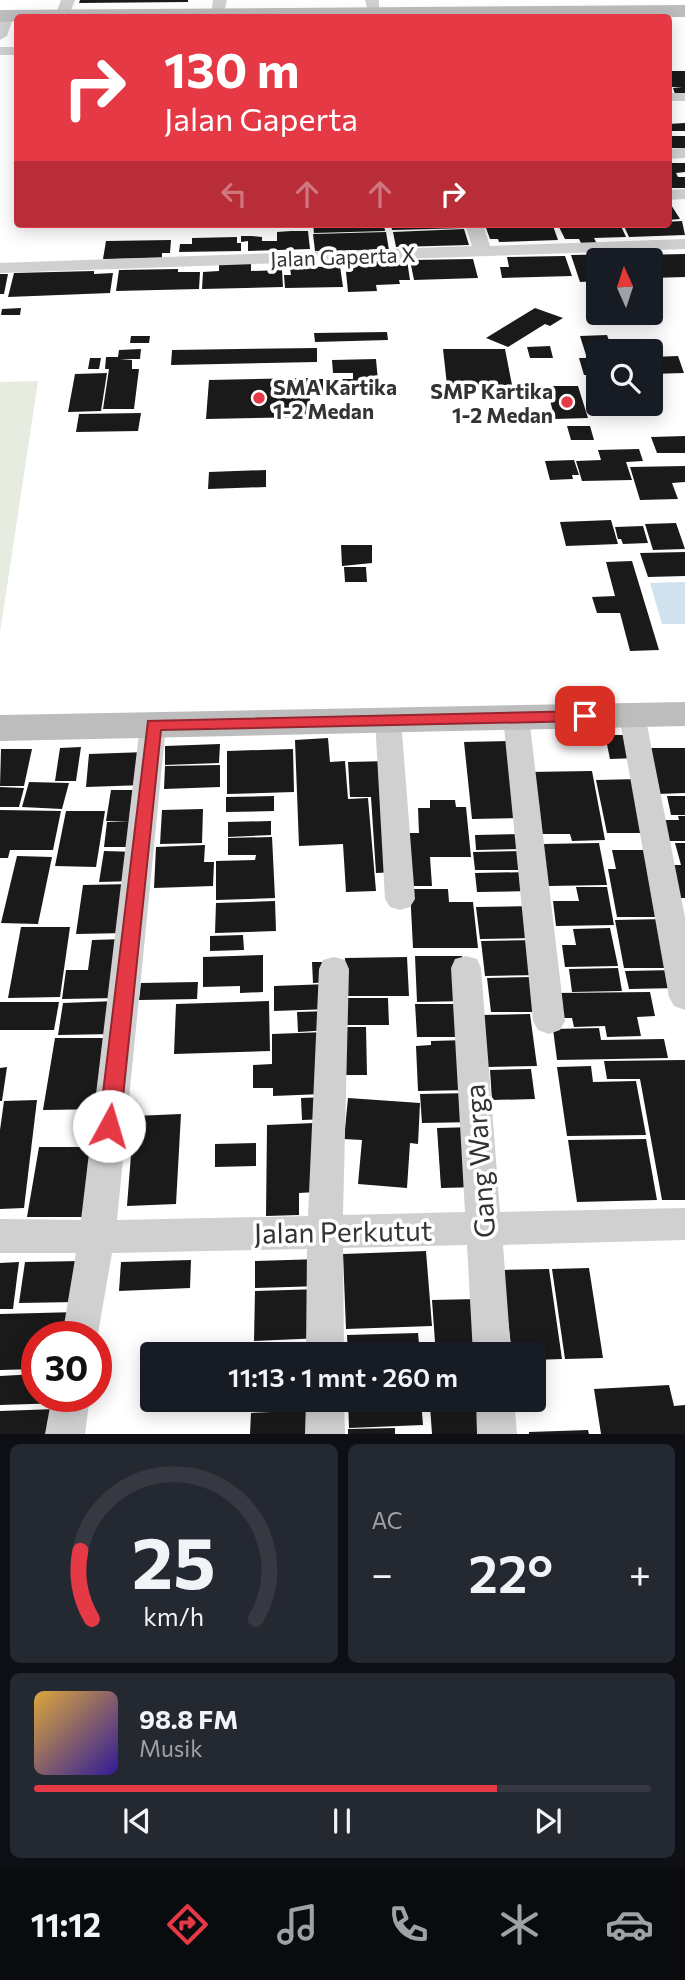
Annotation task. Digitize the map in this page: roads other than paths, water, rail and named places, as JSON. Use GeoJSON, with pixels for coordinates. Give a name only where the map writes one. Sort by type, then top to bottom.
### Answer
{"type":"FeatureCollection","features":[{"type":"Feature","properties":{"kind":"street"},"geometry":{"type":"LineString","coordinates":[[425,14],[557,6],[685,11]]}},
{"type":"Feature","properties":{"kind":"street"},"geometry":{"type":"LineString","coordinates":[[174,14],[219,7],[250,14]]}},
{"type":"Feature","properties":{"kind":"street"},"geometry":{"type":"LineString","coordinates":[[284,14],[373,7],[404,14]]}},
{"type":"Feature","properties":{"kind":"street"},"geometry":{"type":"LineString","coordinates":[[19,14],[65,8],[137,14]]}},
{"type":"Feature","properties":{"kind":"street"},"geometry":{"type":"LineString","coordinates":[[0,36],[4,16]]}},
{"type":"Feature","properties":{"kind":"street"},"geometry":{"type":"LineString","coordinates":[[475,228],[483,251]]}},
{"type":"Feature","properties":{"kind":"street","name":"Jalan Gaperta X"},"geometry":{"type":"LineString","coordinates":[[0,268],[685,244]]}},
{"type":"Feature","properties":{"kind":"street"},"geometry":{"type":"LineString","coordinates":[[0,729],[685,714]]}},
{"type":"Feature","properties":{"kind":"street"},"geometry":{"type":"LineString","coordinates":[[632,715],[685,997]]}},
{"type":"Feature","properties":{"kind":"street"},"geometry":{"type":"LineString","coordinates":[[516,717],[549,1021]]}},
{"type":"Feature","properties":{"kind":"street"},"geometry":{"type":"LineString","coordinates":[[388,719],[400,898]]}},
{"type":"Feature","properties":{"kind":"street"},"geometry":{"type":"LineString","coordinates":[[84,1321],[97,1237],[153,725]]}},
{"type":"Feature","properties":{"kind":"street","name":"Gang Warga"},"geometry":{"type":"LineString","coordinates":[[466,968],[491,1342]]}},
{"type":"Feature","properties":{"kind":"street"},"geometry":{"type":"LineString","coordinates":[[325,1342],[325,1232],[334,969]]}},
{"type":"Feature","properties":{"kind":"street","name":"Jalan Perkutut"},"geometry":{"type":"LineString","coordinates":[[0,1236],[97,1237],[685,1224]]}},
{"type":"Feature","properties":{"kind":"street"},"geometry":{"type":"LineString","coordinates":[[65,1434],[68,1412]]}},
{"type":"Feature","properties":{"kind":"street"},"geometry":{"type":"LineString","coordinates":[[325,1412],[325,1434]]}},
{"type":"Feature","properties":{"kind":"street"},"geometry":{"type":"LineString","coordinates":[[496,1412],[497,1434]]}},
{"type":"Feature","properties":{"kind":"water"},"geometry":{"type":"Polygon","coordinates":[[[685,582],[685,624],[662,624],[650,583],[685,582]]]}},
{"type":"Feature","properties":{"kind":"place","name":"SMA Kartika 1-2 Medan"},"geometry":{"type":"Point","coordinates":[259,398]}},
{"type":"Feature","properties":{"kind":"place","name":"SMP Kartika 1-2 Medan"},"geometry":{"type":"Point","coordinates":[567,402]}}]}
